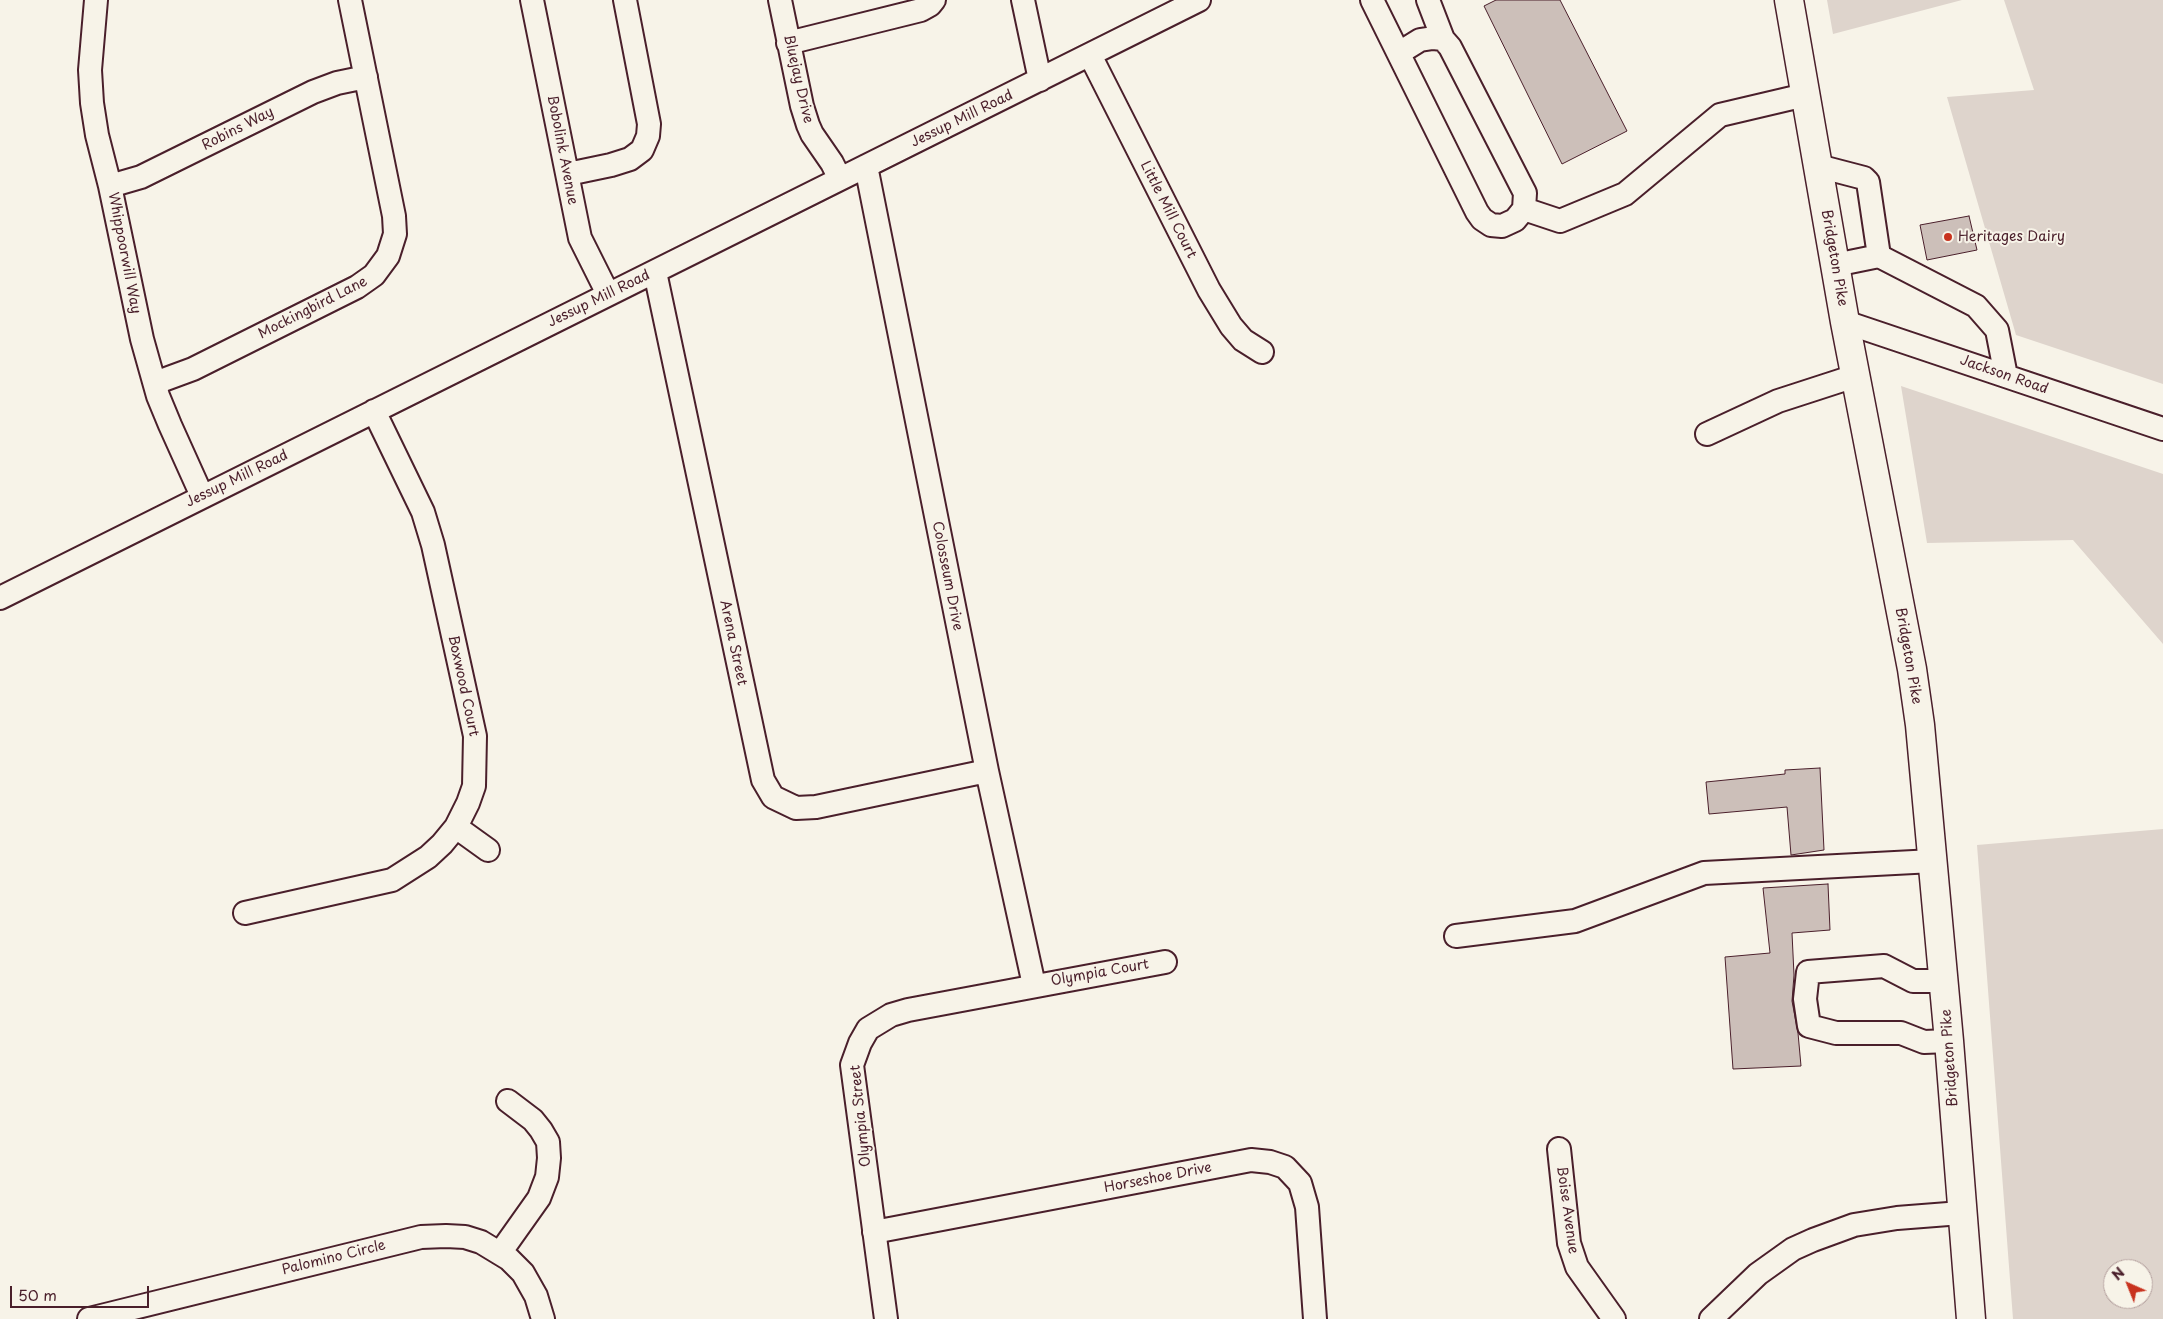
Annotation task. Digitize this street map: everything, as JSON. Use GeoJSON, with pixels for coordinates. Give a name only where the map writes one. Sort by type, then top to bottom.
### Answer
{"type":"FeatureCollection","features":[{"type":"Feature","properties":{"kind":"main road","name":"Bridgeton Pike"},"geometry":{"type":"LineString","coordinates":[[1789,0],[1845,322],[1920,725],[1950,1041],[1971,1319]]}},
{"type":"Feature","properties":{"kind":"street","name":"Whippoorwill Way"},"geometry":{"type":"LineString","coordinates":[[96,0],[90,70],[92,103],[97,135],[110,186],[137,318],[155,383],[170,425],[202,496]]}},
{"type":"Feature","properties":{"kind":"street","name":"Mockingbird Lane"},"geometry":{"type":"LineString","coordinates":[[155,383],[193,368],[357,287],[374,275],[384,264],[392,247],[396,225],[350,0]]}},
{"type":"Feature","properties":{"kind":"street","name":"Bobolink Avenue"},"geometry":{"type":"LineString","coordinates":[[532,0],[580,238],[608,294]]}},
{"type":"Feature","properties":{"kind":"street"},"geometry":{"type":"LineString","coordinates":[[568,174],[630,159],[642,150],[648,136],[649,124],[624,0]]}},
{"type":"Feature","properties":{"kind":"street","name":"Bluejay Drive"},"geometry":{"type":"LineString","coordinates":[[780,0],[788,43],[808,125],[840,179]]}},
{"type":"Feature","properties":{"kind":"street"},"geometry":{"type":"LineString","coordinates":[[788,43],[920,10],[930,5],[934,0]]}},
{"type":"Feature","properties":{"kind":"street"},"geometry":{"type":"LineString","coordinates":[[1023,0],[1040,80]]}},
{"type":"Feature","properties":{"kind":"street","name":"Jessup Mill Road"},"geometry":{"type":"LineString","coordinates":[[0,598],[1199,0]]}},
{"type":"Feature","properties":{"kind":"street"},"geometry":{"type":"LineString","coordinates":[[1372,0],[1482,220],[1491,225],[1502,226],[1515,220],[1524,210],[1525,194],[1450,47],[1443,39],[1428,0]]}},
{"type":"Feature","properties":{"kind":"street"},"geometry":{"type":"LineString","coordinates":[[1398,52],[1420,40],[1443,39]]}},
{"type":"Feature","properties":{"kind":"street","name":"Little Mill Court"},"geometry":{"type":"LineString","coordinates":[[1090,55],[1209,290],[1231,326],[1243,340],[1262,352]]}},
{"type":"Feature","properties":{"kind":"street","name":"Robins Way"},"geometry":{"type":"LineString","coordinates":[[110,186],[141,177],[313,92],[337,83],[366,77]]}},
{"type":"Feature","properties":{"kind":"street"},"geometry":{"type":"LineString","coordinates":[[1524,210],[1560,221],[1625,194],[1720,115],[1805,94]]}},
{"type":"Feature","properties":{"kind":"street","name":"Colosseum Drive"},"geometry":{"type":"LineString","coordinates":[[866,166],[986,771],[1034,985]]}},
{"type":"Feature","properties":{"kind":"street"},"geometry":{"type":"LineString","coordinates":[[1818,166],[1864,178],[1868,182],[1879,256]]}},
{"type":"Feature","properties":{"kind":"street"},"geometry":{"type":"LineString","coordinates":[[1835,265],[1879,256],[1976,306],[1997,330],[2006,376]]}},
{"type":"Feature","properties":{"kind":"street","name":"Arena Street"},"geometry":{"type":"LineString","coordinates":[[655,272],[763,780],[773,797],[796,808],[816,807],[986,771]]}},
{"type":"Feature","properties":{"kind":"street","name":"Jackson Road"},"geometry":{"type":"LineString","coordinates":[[1845,322],[2163,428]]}},
{"type":"Feature","properties":{"kind":"street"},"geometry":{"type":"LineString","coordinates":[[1707,434],[1778,401],[1856,376]]}},
{"type":"Feature","properties":{"kind":"street","name":"Boxwood Court"},"geometry":{"type":"LineString","coordinates":[[245,912],[392,880],[428,856],[456,827],[474,786],[475,736],[423,512],[374,411]]}},
{"type":"Feature","properties":{"kind":"street"},"geometry":{"type":"LineString","coordinates":[[456,827],[488,850]]}},
{"type":"Feature","properties":{"kind":"street"},"geometry":{"type":"LineString","coordinates":[[1456,936],[1575,921],[1704,873],[1933,861]]}},
{"type":"Feature","properties":{"kind":"street","name":"Olympia Court"},"geometry":{"type":"LineString","coordinates":[[1034,985],[1165,962]]}},
{"type":"Feature","properties":{"kind":"street"},"geometry":{"type":"LineString","coordinates":[[1944,981],[1913,981],[1884,966],[1808,972],[1805,999],[1809,1026],[1836,1033],[1901,1033],[1924,1042],[1950,1041]]}},
{"type":"Feature","properties":{"kind":"street","name":"Olympia Street"},"geometry":{"type":"LineString","coordinates":[[886,1319],[852,1065],[860,1043],[868,1029],[890,1015],[1034,985]]}},
{"type":"Feature","properties":{"kind":"street"},"geometry":{"type":"LineString","coordinates":[[500,1253],[539,1198],[547,1178],[549,1158],[548,1142],[541,1130],[533,1120],[508,1101]]}},
{"type":"Feature","properties":{"kind":"street","name":"Boise Avenue"},"geometry":{"type":"LineString","coordinates":[[1559,1149],[1569,1243],[1576,1267],[1614,1319]]}},
{"type":"Feature","properties":{"kind":"street","name":"Horseshoe Drive"},"geometry":{"type":"LineString","coordinates":[[874,1232],[1252,1160],[1270,1162],[1285,1167],[1300,1184],[1307,1207],[1315,1319]]}},
{"type":"Feature","properties":{"kind":"street"},"geometry":{"type":"LineString","coordinates":[[1711,1319],[1758,1274],[1793,1249],[1813,1240],[1861,1224],[1897,1218],[1962,1213]]}},
{"type":"Feature","properties":{"kind":"street","name":"Palomino Circle"},"geometry":{"type":"LineString","coordinates":[[89,1319],[421,1237],[465,1237],[482,1242],[509,1259],[523,1273],[536,1296],[543,1319]]}},
{"type":"Feature","properties":{"kind":"shaded area"},"geometry":{"type":"Polygon","coordinates":[[[1827,0],[1962,0],[1833,34],[1827,0]]]}},
{"type":"Feature","properties":{"kind":"shaded area"},"geometry":{"type":"Polygon","coordinates":[[[2004,0],[2163,0],[2163,384],[2016,335],[1947,97],[2034,90],[2004,0]]]}},
{"type":"Feature","properties":{"kind":"shaded area"},"geometry":{"type":"Polygon","coordinates":[[[1901,386],[2163,474],[2163,644],[2073,540],[1927,543],[1901,386]]]}},
{"type":"Feature","properties":{"kind":"shaded area"},"geometry":{"type":"Polygon","coordinates":[[[2163,829],[2163,1319],[2013,1319],[1977,845],[2163,829]]]}},
{"type":"Feature","properties":{"kind":"building"},"geometry":{"type":"Polygon","coordinates":[[[1496,0],[1560,0],[1627,131],[1562,164],[1484,6],[1496,0]]]}},
{"type":"Feature","properties":{"kind":"building","name":"Heritages Dairy"},"geometry":{"type":"Polygon","coordinates":[[[1969,216],[1977,250],[1927,260],[1920,225],[1969,216]]]}},
{"type":"Feature","properties":{"kind":"building"},"geometry":{"type":"Polygon","coordinates":[[[1820,768],[1824,850],[1791,855],[1787,807],[1709,814],[1706,782],[1785,774],[1785,770],[1820,768]]]}},
{"type":"Feature","properties":{"kind":"building"},"geometry":{"type":"Polygon","coordinates":[[[1828,884],[1830,930],[1792,933],[1794,975],[1792,1001],[1798,1033],[1801,1066],[1733,1069],[1725,957],[1770,953],[1763,888],[1828,884]]]}},
{"type":"Feature","properties":{"kind":"place","name":"Heritages Dairy"},"geometry":{"type":"Point","coordinates":[1948,237]}}]}
